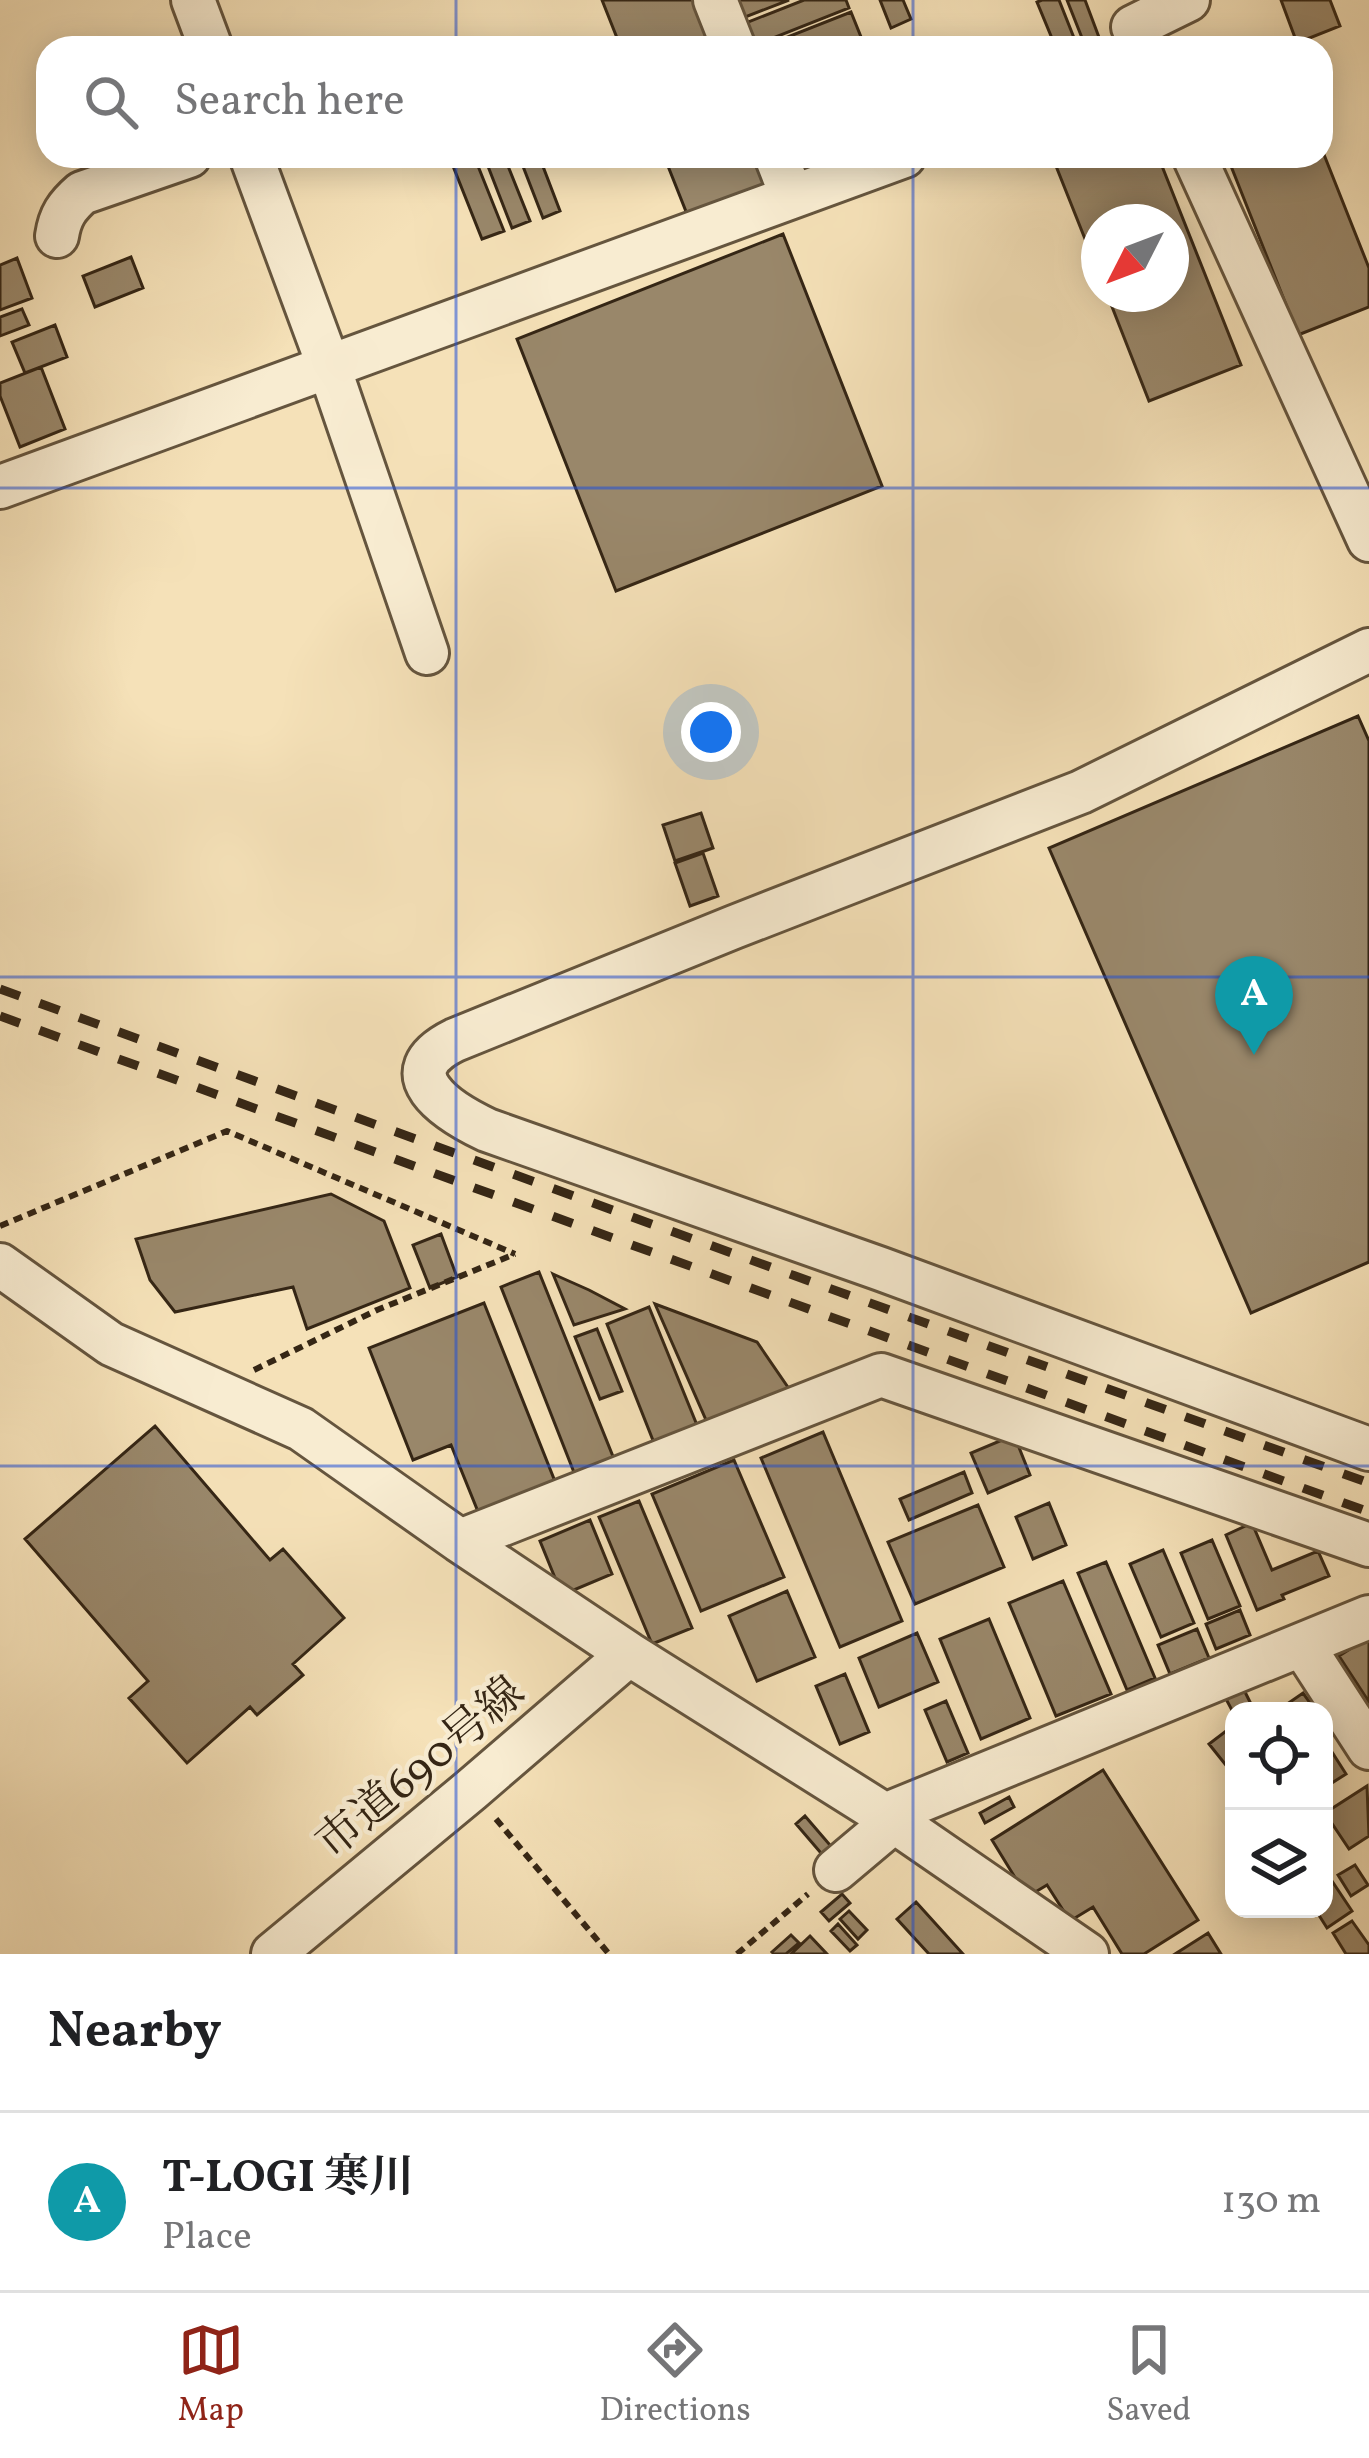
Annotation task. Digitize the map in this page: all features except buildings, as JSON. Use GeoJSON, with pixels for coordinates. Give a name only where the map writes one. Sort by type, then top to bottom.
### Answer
{"type":"FeatureCollection","features":[{"type":"Feature","properties":{"kind":"street"},"geometry":{"type":"LineString","coordinates":[[194,0],[207,36]]}},
{"type":"Feature","properties":{"kind":"street"},"geometry":{"type":"LineString","coordinates":[[715,0],[729,36]]}},
{"type":"Feature","properties":{"kind":"street"},"geometry":{"type":"LineString","coordinates":[[1132,25],[1188,0]]}},
{"type":"Feature","properties":{"kind":"street"},"geometry":{"type":"LineString","coordinates":[[57,236],[60,219],[82,193],[154,168]]}},
{"type":"Feature","properties":{"kind":"street"},"geometry":{"type":"LineString","coordinates":[[255,168],[427,653]]}},
{"type":"Feature","properties":{"kind":"street"},"geometry":{"type":"LineString","coordinates":[[781,168],[792,197]]}},
{"type":"Feature","properties":{"kind":"street"},"geometry":{"type":"LineString","coordinates":[[0,487],[871,168]]}},
{"type":"Feature","properties":{"kind":"street"},"geometry":{"type":"LineString","coordinates":[[1199,168],[1369,540]]}},
{"type":"Feature","properties":{"kind":"street"},"geometry":{"type":"LineString","coordinates":[[1369,650],[1081,792],[454,1040],[435,1050],[424,1073],[441,1103],[487,1130],[1369,1449]]}},
{"type":"Feature","properties":{"kind":"street"},"geometry":{"type":"LineString","coordinates":[[0,1265],[111,1344],[301,1429],[629,1654],[889,1818],[1087,1954]]}},
{"type":"Feature","properties":{"kind":"street"},"geometry":{"type":"LineString","coordinates":[[460,1540],[881,1375],[1369,1544]]}},
{"type":"Feature","properties":{"kind":"street"},"geometry":{"type":"LineString","coordinates":[[836,1870],[889,1818],[1369,1617]]}},
{"type":"Feature","properties":{"kind":"street"},"geometry":{"type":"LineString","coordinates":[[1303,1646],[1369,1748]]}},
{"type":"Feature","properties":{"kind":"street","name":"市道690号線"},"geometry":{"type":"LineString","coordinates":[[273,1954],[629,1654]]}},
{"type":"Feature","properties":{"kind":"path"},"geometry":{"type":"LineString","coordinates":[[0,1226],[227,1131],[515,1254],[377,1310],[212,1390]]}},
{"type":"Feature","properties":{"kind":"path"},"geometry":{"type":"LineString","coordinates":[[471,1790],[610,1954]]}},
{"type":"Feature","properties":{"kind":"path"},"geometry":{"type":"LineString","coordinates":[[737,1954],[836,1870]]}},
{"type":"Feature","properties":{"kind":"railway"},"geometry":{"type":"LineString","coordinates":[[0,989],[1369,1483]]}},
{"type":"Feature","properties":{"kind":"railway"},"geometry":{"type":"LineString","coordinates":[[0,1016],[1369,1512]]}},
{"type":"Feature","properties":{"kind":"place","name":"T-LOGI 寒川"},"geometry":{"type":"Point","coordinates":[1254,1055]}}]}
